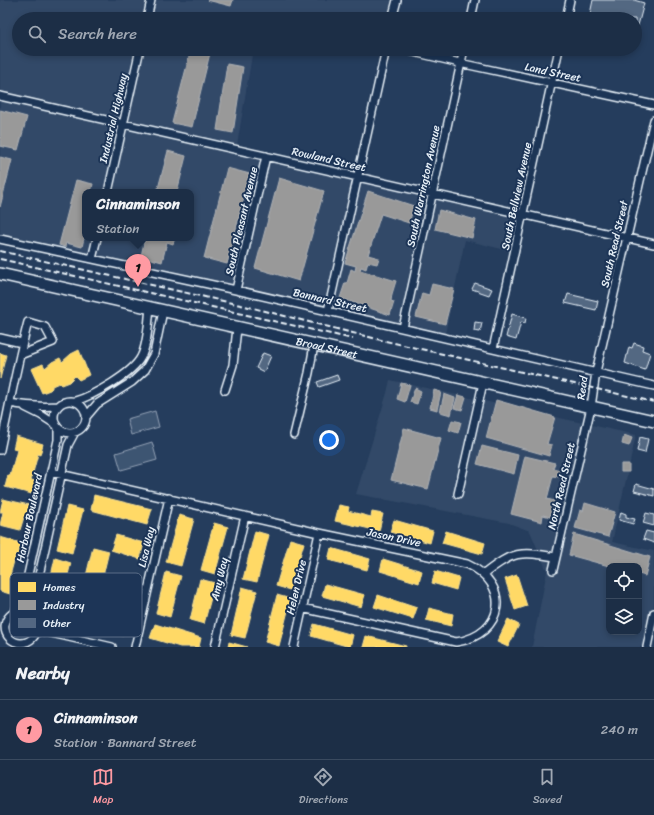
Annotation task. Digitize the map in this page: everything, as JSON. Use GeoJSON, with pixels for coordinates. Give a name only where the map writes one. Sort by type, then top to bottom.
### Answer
{"type":"FeatureCollection","features":[{"type":"Feature","properties":{"kind":"main road","name":"Broad Street"},"geometry":{"type":"LineString","coordinates":[[0,274],[654,421]]}},
{"type":"Feature","properties":{"kind":"street"},"geometry":{"type":"LineString","coordinates":[[148,12],[151,0]]}},
{"type":"Feature","properties":{"kind":"street"},"geometry":{"type":"LineString","coordinates":[[394,12],[397,0]]}},
{"type":"Feature","properties":{"kind":"street"},"geometry":{"type":"LineString","coordinates":[[472,12],[475,0]]}},
{"type":"Feature","properties":{"kind":"street"},"geometry":{"type":"LineString","coordinates":[[567,12],[570,0]]}},
{"type":"Feature","properties":{"kind":"street","name":"Industrial Highway"},"geometry":{"type":"LineString","coordinates":[[109,189],[138,56]]}},
{"type":"Feature","properties":{"kind":"street"},"geometry":{"type":"LineString","coordinates":[[328,311],[384,56]]}},
{"type":"Feature","properties":{"kind":"street","name":"Land Street"},"geometry":{"type":"LineString","coordinates":[[431,56],[654,105]]}},
{"type":"Feature","properties":{"kind":"street","name":"South Warrington Avenue"},"geometry":{"type":"LineString","coordinates":[[403,328],[462,56]]}},
{"type":"Feature","properties":{"kind":"street","name":"South Bellview Avenue"},"geometry":{"type":"LineString","coordinates":[[494,348],[558,56]]}},
{"type":"Feature","properties":{"kind":"street","name":"Rowland Street"},"geometry":{"type":"LineString","coordinates":[[0,96],[654,244]]}},
{"type":"Feature","properties":{"kind":"street","name":"South Read Street"},"geometry":{"type":"LineString","coordinates":[[596,372],[654,120]]}},
{"type":"Feature","properties":{"kind":"street","name":"South Pleasant Avenue"},"geometry":{"type":"LineString","coordinates":[[236,290],[266,156]]}},
{"type":"Feature","properties":{"kind":"street","name":"Bannard Street"},"geometry":{"type":"LineString","coordinates":[[0,239],[236,290],[494,348],[654,386]]}},
{"type":"Feature","properties":{"kind":"street"},"geometry":{"type":"LineString","coordinates":[[92,259],[96,241]]}},
{"type":"Feature","properties":{"kind":"street"},"geometry":{"type":"LineString","coordinates":[[10,403],[46,407],[58,406],[69,400],[76,401],[86,398],[130,371],[137,364],[144,350],[150,308]]}},
{"type":"Feature","properties":{"kind":"street","name":"Harbour Boulevard"},"geometry":{"type":"LineString","coordinates":[[39,573],[68,445],[75,432],[84,424],[86,417],[97,404],[139,377],[149,364],[154,354],[163,311]]}},
{"type":"Feature","properties":{"kind":"street"},"geometry":{"type":"LineString","coordinates":[[0,450],[22,342],[28,322],[44,327],[53,342],[20,355]]}},
{"type":"Feature","properties":{"kind":"street"},"geometry":{"type":"LineString","coordinates":[[225,390],[233,365],[237,328]]}},
{"type":"Feature","properties":{"kind":"street"},"geometry":{"type":"LineString","coordinates":[[0,338],[22,342]]}},
{"type":"Feature","properties":{"kind":"street"},"geometry":{"type":"LineString","coordinates":[[294,434],[310,373],[314,345]]}},
{"type":"Feature","properties":{"kind":"street"},"geometry":{"type":"LineString","coordinates":[[140,358],[149,364]]}},
{"type":"Feature","properties":{"kind":"street","name":"Read"},"geometry":{"type":"LineString","coordinates":[[591,407],[596,372]]}},
{"type":"Feature","properties":{"kind":"street"},"geometry":{"type":"LineString","coordinates":[[458,494],[483,383]]}},
{"type":"Feature","properties":{"kind":"street"},"geometry":{"type":"LineString","coordinates":[[76,401],[82,406],[86,417]]}},
{"type":"Feature","properties":{"kind":"street"},"geometry":{"type":"LineString","coordinates":[[22,405],[41,415],[64,432],[75,432]]}},
{"type":"Feature","properties":{"kind":"street","name":"Harbour Boulevard"},"geometry":{"type":"LineString","coordinates":[[28,573],[58,440],[54,413],[58,406]]}},
{"type":"Feature","properties":{"kind":"street","name":"North Read Street"},"geometry":{"type":"LineString","coordinates":[[553,570],[591,407]]}},
{"type":"Feature","properties":{"kind":"street","name":"Jason Drive"},"geometry":{"type":"LineString","coordinates":[[51,472],[467,564],[484,574],[491,583],[495,591],[497,606],[493,618],[487,628],[480,634],[456,642],[302,608]]}},
{"type":"Feature","properties":{"kind":"street","name":"Lisa Way"},"geometry":{"type":"LineString","coordinates":[[142,616],[169,498]]}},
{"type":"Feature","properties":{"kind":"street","name":"Amy Way"},"geometry":{"type":"LineString","coordinates":[[215,647],[245,516]]}},
{"type":"Feature","properties":{"kind":"street","name":"Helen Drive"},"geometry":{"type":"LineString","coordinates":[[294,647],[319,532]]}},
{"type":"Feature","properties":{"kind":"street"},"geometry":{"type":"LineString","coordinates":[[484,574],[500,561],[512,556],[531,553],[556,557]]}},
{"type":"Feature","properties":{"kind":"street"},"geometry":{"type":"LineString","coordinates":[[646,647],[654,613]]}},
{"type":"Feature","properties":{"kind":"street","name":"Harbour Boulevard"},"geometry":{"type":"LineString","coordinates":[[10,614],[3,624],[10,639],[11,647]]}},
{"type":"Feature","properties":{"kind":"street"},"geometry":{"type":"LineString","coordinates":[[10,639],[25,645],[34,637]]}},
{"type":"Feature","properties":{"kind":"street"},"geometry":{"type":"LineString","coordinates":[[66,637],[101,646],[112,647]]}},
{"type":"Feature","properties":{"kind":"street","name":"Lisa Way"},"geometry":{"type":"LineString","coordinates":[[135,647],[137,637]]}},
{"type":"Feature","properties":{"kind":"shaded area"},"geometry":{"type":"Polygon","coordinates":[[[0,0],[393,0],[390,12],[12,12],[12,56],[252,56],[236,151],[519,214],[510,251],[465,240],[445,334],[347,312],[300,309],[0,244],[0,0]]]}},
{"type":"Feature","properties":{"kind":"shaded area"},"geometry":{"type":"Polygon","coordinates":[[[390,380],[636,435],[612,542],[654,551],[654,606],[645,647],[532,647],[547,571],[530,531],[509,523],[356,494],[390,380]]]}},
{"type":"Feature","properties":{"kind":"shaded area"},"geometry":{"type":"Polygon","coordinates":[[[155,411],[159,427],[131,435],[127,419],[155,411]]]}},
{"type":"Feature","properties":{"kind":"shaded area"},"geometry":{"type":"Polygon","coordinates":[[[152,442],[157,460],[121,470],[116,453],[152,442]]]}},
{"type":"Feature","properties":{"kind":"building: Homes"},"geometry":{"type":"Polygon","coordinates":[[[79,350],[89,375],[79,380],[75,376],[69,382],[61,385],[59,383],[52,386],[50,390],[42,393],[31,369],[43,364],[45,368],[60,358],[62,362],[71,354],[79,350]]]}},
{"type":"Feature","properties":{"kind":"building: Homes"},"geometry":{"type":"Polygon","coordinates":[[[0,353],[6,355],[0,379],[0,353]]]}},
{"type":"Feature","properties":{"kind":"building: Homes"},"geometry":{"type":"Polygon","coordinates":[[[16,436],[43,444],[40,455],[38,454],[31,480],[35,481],[32,494],[5,487],[8,475],[10,476],[17,450],[13,449],[16,436]]]}},
{"type":"Feature","properties":{"kind":"building: Homes"},"geometry":{"type":"Polygon","coordinates":[[[94,495],[152,509],[147,525],[91,510],[94,495]]]}},
{"type":"Feature","properties":{"kind":"building: Homes"},"geometry":{"type":"Polygon","coordinates":[[[3,499],[29,505],[26,517],[24,517],[20,530],[0,525],[3,512],[0,512],[3,499]]]}},
{"type":"Feature","properties":{"kind":"building: Homes"},"geometry":{"type":"Polygon","coordinates":[[[339,505],[349,507],[348,511],[371,517],[372,512],[383,514],[379,531],[335,521],[339,505]]]}},
{"type":"Feature","properties":{"kind":"building: Homes"},"geometry":{"type":"Polygon","coordinates":[[[67,506],[83,510],[72,553],[57,549],[67,506]]]}},
{"type":"Feature","properties":{"kind":"building: Homes"},"geometry":{"type":"Polygon","coordinates":[[[179,515],[194,519],[181,566],[166,562],[179,515]]]}},
{"type":"Feature","properties":{"kind":"building: Homes"},"geometry":{"type":"Polygon","coordinates":[[[394,520],[433,531],[430,543],[390,532],[394,520]]]}},
{"type":"Feature","properties":{"kind":"building: Homes"},"geometry":{"type":"Polygon","coordinates":[[[214,523],[228,527],[215,574],[201,570],[214,523]]]}},
{"type":"Feature","properties":{"kind":"building: Homes"},"geometry":{"type":"Polygon","coordinates":[[[255,531],[269,535],[257,582],[243,579],[255,531]]]}},
{"type":"Feature","properties":{"kind":"building: Homes"},"geometry":{"type":"Polygon","coordinates":[[[446,531],[485,543],[482,554],[442,543],[446,531]]]}},
{"type":"Feature","properties":{"kind":"building: Homes"},"geometry":{"type":"Polygon","coordinates":[[[116,535],[144,543],[140,559],[111,550],[116,535]]]}},
{"type":"Feature","properties":{"kind":"building: Homes"},"geometry":{"type":"Polygon","coordinates":[[[0,537],[21,543],[18,555],[16,554],[10,573],[10,594],[0,591],[0,537]]]}},
{"type":"Feature","properties":{"kind":"building: Homes"},"geometry":{"type":"Polygon","coordinates":[[[290,539],[304,543],[290,590],[276,586],[290,539]]]}},
{"type":"Feature","properties":{"kind":"building: Homes"},"geometry":{"type":"Polygon","coordinates":[[[93,547],[109,551],[104,573],[87,573],[93,547]]]}},
{"type":"Feature","properties":{"kind":"building: Homes"},"geometry":{"type":"Polygon","coordinates":[[[331,548],[370,559],[367,570],[328,560],[331,548]]]}},
{"type":"Feature","properties":{"kind":"building: Homes"},"geometry":{"type":"Polygon","coordinates":[[[55,558],[71,563],[68,573],[52,573],[55,558]]]}},
{"type":"Feature","properties":{"kind":"building: Homes"},"geometry":{"type":"Polygon","coordinates":[[[383,559],[422,571],[419,583],[380,571],[383,559]]]}},
{"type":"Feature","properties":{"kind":"building: Homes"},"geometry":{"type":"Polygon","coordinates":[[[435,571],[459,578],[456,590],[432,583],[435,571]]]}},
{"type":"Feature","properties":{"kind":"building: Homes"},"geometry":{"type":"Polygon","coordinates":[[[166,572],[181,576],[170,617],[156,613],[166,572]]]}},
{"type":"Feature","properties":{"kind":"building: Homes"},"geometry":{"type":"Polygon","coordinates":[[[517,575],[527,606],[515,610],[505,579],[517,575]]]}},
{"type":"Feature","properties":{"kind":"building: Homes"},"geometry":{"type":"Polygon","coordinates":[[[200,579],[215,583],[204,624],[190,620],[200,579]]]}},
{"type":"Feature","properties":{"kind":"building: Homes"},"geometry":{"type":"Polygon","coordinates":[[[325,584],[365,595],[361,607],[322,596],[325,584]]]}},
{"type":"Feature","properties":{"kind":"building: Homes"},"geometry":{"type":"Polygon","coordinates":[[[242,587],[257,591],[245,638],[231,635],[242,587]]]}},
{"type":"Feature","properties":{"kind":"building: Homes"},"geometry":{"type":"Polygon","coordinates":[[[277,595],[291,599],[279,646],[265,642],[277,595]]]}},
{"type":"Feature","properties":{"kind":"building: Homes"},"geometry":{"type":"Polygon","coordinates":[[[378,595],[417,608],[413,619],[374,607],[378,595]]]}},
{"type":"Feature","properties":{"kind":"building: Homes"},"geometry":{"type":"Polygon","coordinates":[[[429,608],[453,614],[451,626],[426,620],[429,608]]]}},
{"type":"Feature","properties":{"kind":"building: Homes"},"geometry":{"type":"Polygon","coordinates":[[[508,619],[519,625],[508,647],[497,642],[508,619]]]}},
{"type":"Feature","properties":{"kind":"building: Homes"},"geometry":{"type":"Polygon","coordinates":[[[155,624],[201,638],[199,647],[180,647],[150,638],[155,624]]]}},
{"type":"Feature","properties":{"kind":"building: Homes"},"geometry":{"type":"Polygon","coordinates":[[[314,624],[353,635],[350,647],[311,636],[314,624]]]}},
{"type":"Feature","properties":{"kind":"building: Homes"},"geometry":{"type":"Polygon","coordinates":[[[366,636],[406,646],[406,647],[363,647],[366,636]]]}},
{"type":"Feature","properties":{"kind":"building: Homes"},"geometry":{"type":"Polygon","coordinates":[[[229,642],[247,647],[228,647],[229,642]]]}},
{"type":"Feature","properties":{"kind":"building: Industry"},"geometry":{"type":"Polygon","coordinates":[[[207,0],[233,0],[231,6],[207,0]]]}},
{"type":"Feature","properties":{"kind":"building: Industry"},"geometry":{"type":"Polygon","coordinates":[[[189,56],[209,56],[192,127],[172,123],[189,56]]]}},
{"type":"Feature","properties":{"kind":"building: Industry"},"geometry":{"type":"Polygon","coordinates":[[[227,64],[243,67],[233,133],[217,130],[227,64]]]}},
{"type":"Feature","properties":{"kind":"building: Industry"},"geometry":{"type":"Polygon","coordinates":[[[0,110],[27,117],[18,150],[0,146],[0,110]]]}},
{"type":"Feature","properties":{"kind":"building: Industry"},"geometry":{"type":"Polygon","coordinates":[[[168,151],[186,156],[178,189],[158,189],[168,151]]]}},
{"type":"Feature","properties":{"kind":"building: Industry"},"geometry":{"type":"Polygon","coordinates":[[[0,157],[12,160],[0,207],[0,157]]]}},
{"type":"Feature","properties":{"kind":"building: Industry"},"geometry":{"type":"Polygon","coordinates":[[[227,168],[250,174],[227,264],[204,258],[227,168]]]}},
{"type":"Feature","properties":{"kind":"building: Industry"},"geometry":{"type":"Polygon","coordinates":[[[279,178],[324,191],[299,281],[255,268],[279,178]]]}},
{"type":"Feature","properties":{"kind":"building: Industry"},"geometry":{"type":"Polygon","coordinates":[[[76,180],[93,184],[92,189],[82,189],[82,241],[83,241],[82,247],[66,243],[65,247],[59,245],[76,180]]]}},
{"type":"Feature","properties":{"kind":"building: Industry"},"geometry":{"type":"Polygon","coordinates":[[[368,191],[414,206],[409,223],[381,214],[368,255],[379,258],[377,264],[368,262],[366,269],[361,267],[360,270],[396,281],[391,301],[394,302],[390,315],[340,298],[345,283],[347,283],[351,269],[355,271],[356,266],[345,263],[368,191]]]}},
{"type":"Feature","properties":{"kind":"building: Industry"},"geometry":{"type":"Polygon","coordinates":[[[439,210],[476,220],[472,238],[435,229],[439,210]]]}},
{"type":"Feature","properties":{"kind":"building: Industry"},"geometry":{"type":"Polygon","coordinates":[[[144,241],[174,241],[173,244],[167,242],[162,262],[141,256],[144,241]]]}},
{"type":"Feature","properties":{"kind":"building: Industry"},"geometry":{"type":"Polygon","coordinates":[[[432,284],[454,289],[445,324],[416,317],[422,293],[429,295],[432,284]]]}},
{"type":"Feature","properties":{"kind":"building: Industry"},"geometry":{"type":"Polygon","coordinates":[[[401,383],[410,385],[405,402],[397,399],[401,383]]]}},
{"type":"Feature","properties":{"kind":"building: Industry"},"geometry":{"type":"Polygon","coordinates":[[[415,388],[421,391],[417,404],[410,402],[415,388]]]}},
{"type":"Feature","properties":{"kind":"building: Industry"},"geometry":{"type":"Polygon","coordinates":[[[434,390],[441,392],[437,410],[430,408],[434,390]]]}},
{"type":"Feature","properties":{"kind":"building: Industry"},"geometry":{"type":"Polygon","coordinates":[[[444,394],[455,398],[451,415],[440,412],[444,394]]]}},
{"type":"Feature","properties":{"kind":"building: Industry"},"geometry":{"type":"Polygon","coordinates":[[[458,395],[466,397],[462,410],[454,408],[458,395]]]}},
{"type":"Feature","properties":{"kind":"building: Industry"},"geometry":{"type":"Polygon","coordinates":[[[496,400],[555,417],[547,444],[552,445],[549,456],[486,438],[496,400]]]}},
{"type":"Feature","properties":{"kind":"building: Industry"},"geometry":{"type":"Polygon","coordinates":[[[452,420],[461,422],[458,433],[449,430],[452,420]]]}},
{"type":"Feature","properties":{"kind":"building: Industry"},"geometry":{"type":"Polygon","coordinates":[[[404,428],[441,438],[428,489],[391,480],[404,428]]]}},
{"type":"Feature","properties":{"kind":"building: Industry"},"geometry":{"type":"Polygon","coordinates":[[[624,435],[632,438],[629,446],[622,444],[624,435]]]}},
{"type":"Feature","properties":{"kind":"building: Industry"},"geometry":{"type":"Polygon","coordinates":[[[482,446],[518,455],[514,474],[477,464],[482,446]]]}},
{"type":"Feature","properties":{"kind":"building: Industry"},"geometry":{"type":"Polygon","coordinates":[[[525,456],[555,463],[553,468],[560,470],[559,477],[553,476],[547,499],[555,501],[550,517],[543,515],[542,522],[511,514],[525,456]]]}},
{"type":"Feature","properties":{"kind":"building: Industry"},"geometry":{"type":"Polygon","coordinates":[[[621,464],[629,464],[629,472],[621,472],[621,464]]]}},
{"type":"Feature","properties":{"kind":"building: Industry"},"geometry":{"type":"Polygon","coordinates":[[[585,503],[615,512],[608,537],[575,528],[580,510],[583,511],[585,503]]]}},
{"type":"Feature","properties":{"kind":"building: Industry"},"geometry":{"type":"Polygon","coordinates":[[[574,534],[650,557],[645,576],[642,575],[642,563],[606,563],[606,565],[569,555],[574,534]]]}},
{"type":"Feature","properties":{"kind":"building: Other"},"geometry":{"type":"Polygon","coordinates":[[[593,0],[634,0],[644,3],[642,12],[590,12],[593,0]]]}},
{"type":"Feature","properties":{"kind":"building: Other"},"geometry":{"type":"Polygon","coordinates":[[[475,283],[492,289],[489,295],[472,289],[475,283]]]}},
{"type":"Feature","properties":{"kind":"building: Other"},"geometry":{"type":"Polygon","coordinates":[[[568,294],[598,301],[596,310],[565,303],[568,294]]]}},
{"type":"Feature","properties":{"kind":"building: Other"},"geometry":{"type":"Polygon","coordinates":[[[512,314],[526,318],[525,323],[521,322],[516,340],[506,337],[512,314]]]}},
{"type":"Feature","properties":{"kind":"building: Other"},"geometry":{"type":"Polygon","coordinates":[[[475,322],[482,323],[480,332],[474,331],[475,322]]]}},
{"type":"Feature","properties":{"kind":"building: Other"},"geometry":{"type":"Polygon","coordinates":[[[634,343],[643,346],[642,350],[650,353],[645,370],[625,363],[629,347],[632,348],[634,343]]]}},
{"type":"Feature","properties":{"kind":"building: Other"},"geometry":{"type":"Polygon","coordinates":[[[263,353],[271,356],[264,372],[256,368],[263,353]]]}},
{"type":"Feature","properties":{"kind":"building: Other"},"geometry":{"type":"Polygon","coordinates":[[[337,375],[339,380],[319,387],[317,382],[337,375]]]}},
{"type":"Feature","properties":{"kind":"building: Other"},"geometry":{"type":"Polygon","coordinates":[[[640,437],[648,439],[645,453],[637,451],[640,437]]]}},
{"type":"Feature","properties":{"kind":"building: Other"},"geometry":{"type":"Polygon","coordinates":[[[636,484],[654,489],[654,496],[634,491],[636,484]]]}},
{"type":"Feature","properties":{"kind":"building: Other"},"geometry":{"type":"Polygon","coordinates":[[[621,512],[626,514],[626,517],[635,519],[633,524],[619,520],[621,512]]]}},
{"type":"Feature","properties":{"kind":"building: Other"},"geometry":{"type":"Polygon","coordinates":[[[646,513],[654,515],[654,526],[643,523],[646,513]]]}},
{"type":"Feature","properties":{"kind":"building: Other"},"geometry":{"type":"Polygon","coordinates":[[[646,531],[654,533],[654,543],[643,539],[646,531]]]}},
{"type":"Feature","properties":{"kind":"railway"},"geometry":{"type":"LineString","coordinates":[[0,251],[245,306],[381,340],[654,402]]}},
{"type":"Feature","properties":{"kind":"railway"},"geometry":{"type":"LineString","coordinates":[[0,259],[353,339]]}},
{"type":"Feature","properties":{"kind":"place","name":"Cinnaminson"},"geometry":{"type":"Point","coordinates":[138,287]}}]}
